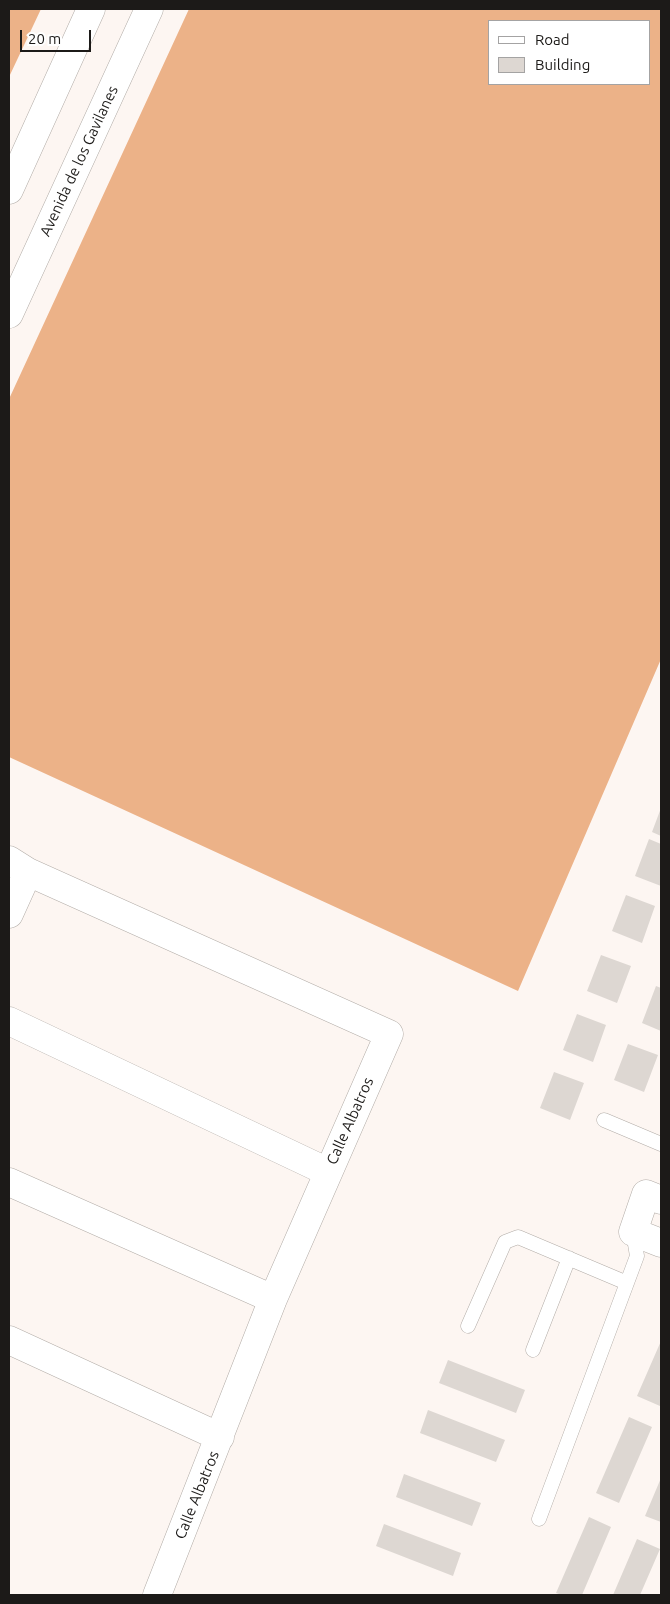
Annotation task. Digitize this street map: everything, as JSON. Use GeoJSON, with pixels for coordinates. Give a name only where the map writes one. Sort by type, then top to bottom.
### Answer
{"type":"FeatureCollection","features":[{"type":"Feature","properties":{"kind":"street"},"geometry":{"type":"LineString","coordinates":[[9,190],[91,9]]}},
{"type":"Feature","properties":{"kind":"street","name":"Avenida de los Gavilanes"},"geometry":{"type":"LineString","coordinates":[[9,314],[149,9]]}},
{"type":"Feature","properties":{"kind":"street"},"geometry":{"type":"LineString","coordinates":[[9,914],[19,866]]}},
{"type":"Feature","properties":{"kind":"street","name":"Calle Albatros"},"geometry":{"type":"LineString","coordinates":[[19,866],[389,1034],[274,1299],[157,1595]]}},
{"type":"Feature","properties":{"kind":"street"},"geometry":{"type":"LineString","coordinates":[[9,1021],[328,1172]]}},
{"type":"Feature","properties":{"kind":"street"},"geometry":{"type":"LineString","coordinates":[[9,1182],[274,1299]]}},
{"type":"Feature","properties":{"kind":"street"},"geometry":{"type":"LineString","coordinates":[[661,1200],[646,1194],[633,1232],[661,1243]]}},
{"type":"Feature","properties":{"kind":"street"},"geometry":{"type":"LineString","coordinates":[[9,1340],[220,1437]]}},
{"type":"Feature","properties":{"kind":"lane"},"geometry":{"type":"LineString","coordinates":[[604,1120],[661,1144]]}},
{"type":"Feature","properties":{"kind":"lane"},"geometry":{"type":"LineString","coordinates":[[539,1519],[637,1256],[633,1232]]}},
{"type":"Feature","properties":{"kind":"lane"},"geometry":{"type":"LineString","coordinates":[[468,1326],[505,1242],[518,1238],[627,1283]]}},
{"type":"Feature","properties":{"kind":"lane"},"geometry":{"type":"LineString","coordinates":[[533,1350],[569,1258]]}},
{"type":"Feature","properties":{"kind":"shaded area"},"geometry":{"type":"Polygon","coordinates":[[[9,9],[41,9],[9,77],[9,9]]]}},
{"type":"Feature","properties":{"kind":"shaded area"},"geometry":{"type":"Polygon","coordinates":[[[189,9],[661,9],[661,659],[518,991],[9,757],[9,399],[189,9]]]}},
{"type":"Feature","properties":{"kind":"building"},"geometry":{"type":"Polygon","coordinates":[[[661,808],[661,836],[652,832],[661,808]]]}},
{"type":"Feature","properties":{"kind":"building"},"geometry":{"type":"Polygon","coordinates":[[[649,839],[661,844],[661,886],[635,876],[649,839]]]}},
{"type":"Feature","properties":{"kind":"building"},"geometry":{"type":"Polygon","coordinates":[[[626,895],[655,906],[642,943],[612,931],[626,895]]]}},
{"type":"Feature","properties":{"kind":"building"},"geometry":{"type":"Polygon","coordinates":[[[601,955],[631,966],[617,1003],[587,991],[601,955]]]}},
{"type":"Feature","properties":{"kind":"building"},"geometry":{"type":"Polygon","coordinates":[[[656,986],[661,988],[661,1031],[642,1023],[656,986]]]}},
{"type":"Feature","properties":{"kind":"building"},"geometry":{"type":"Polygon","coordinates":[[[577,1014],[606,1025],[593,1062],[563,1050],[577,1014]]]}},
{"type":"Feature","properties":{"kind":"building"},"geometry":{"type":"Polygon","coordinates":[[[628,1044],[658,1055],[644,1092],[614,1080],[628,1044]]]}},
{"type":"Feature","properties":{"kind":"building"},"geometry":{"type":"Polygon","coordinates":[[[554,1072],[584,1083],[570,1120],[540,1108],[554,1072]]]}},
{"type":"Feature","properties":{"kind":"building"},"geometry":{"type":"Polygon","coordinates":[[[661,1341],[661,1403],[660,1406],[637,1396],[661,1341]]]}},
{"type":"Feature","properties":{"kind":"building"},"geometry":{"type":"Polygon","coordinates":[[[448,1360],[525,1390],[516,1413],[439,1383],[448,1360]]]}},
{"type":"Feature","properties":{"kind":"building"},"geometry":{"type":"Polygon","coordinates":[[[428,1410],[505,1440],[496,1462],[420,1433],[428,1410]]]}},
{"type":"Feature","properties":{"kind":"building"},"geometry":{"type":"Polygon","coordinates":[[[629,1417],[652,1427],[619,1503],[596,1493],[629,1417]]]}},
{"type":"Feature","properties":{"kind":"building"},"geometry":{"type":"Polygon","coordinates":[[[404,1474],[481,1503],[472,1526],[396,1497],[404,1474]]]}},
{"type":"Feature","properties":{"kind":"building"},"geometry":{"type":"Polygon","coordinates":[[[661,1478],[661,1522],[645,1516],[661,1478]]]}},
{"type":"Feature","properties":{"kind":"building"},"geometry":{"type":"Polygon","coordinates":[[[589,1517],[611,1527],[582,1595],[562,1595],[556,1593],[589,1517]]]}},
{"type":"Feature","properties":{"kind":"building"},"geometry":{"type":"Polygon","coordinates":[[[384,1524],[461,1553],[453,1576],[376,1546],[384,1524]]]}},
{"type":"Feature","properties":{"kind":"building"},"geometry":{"type":"Polygon","coordinates":[[[637,1539],[660,1549],[640,1595],[613,1595],[637,1539]]]}}]}
